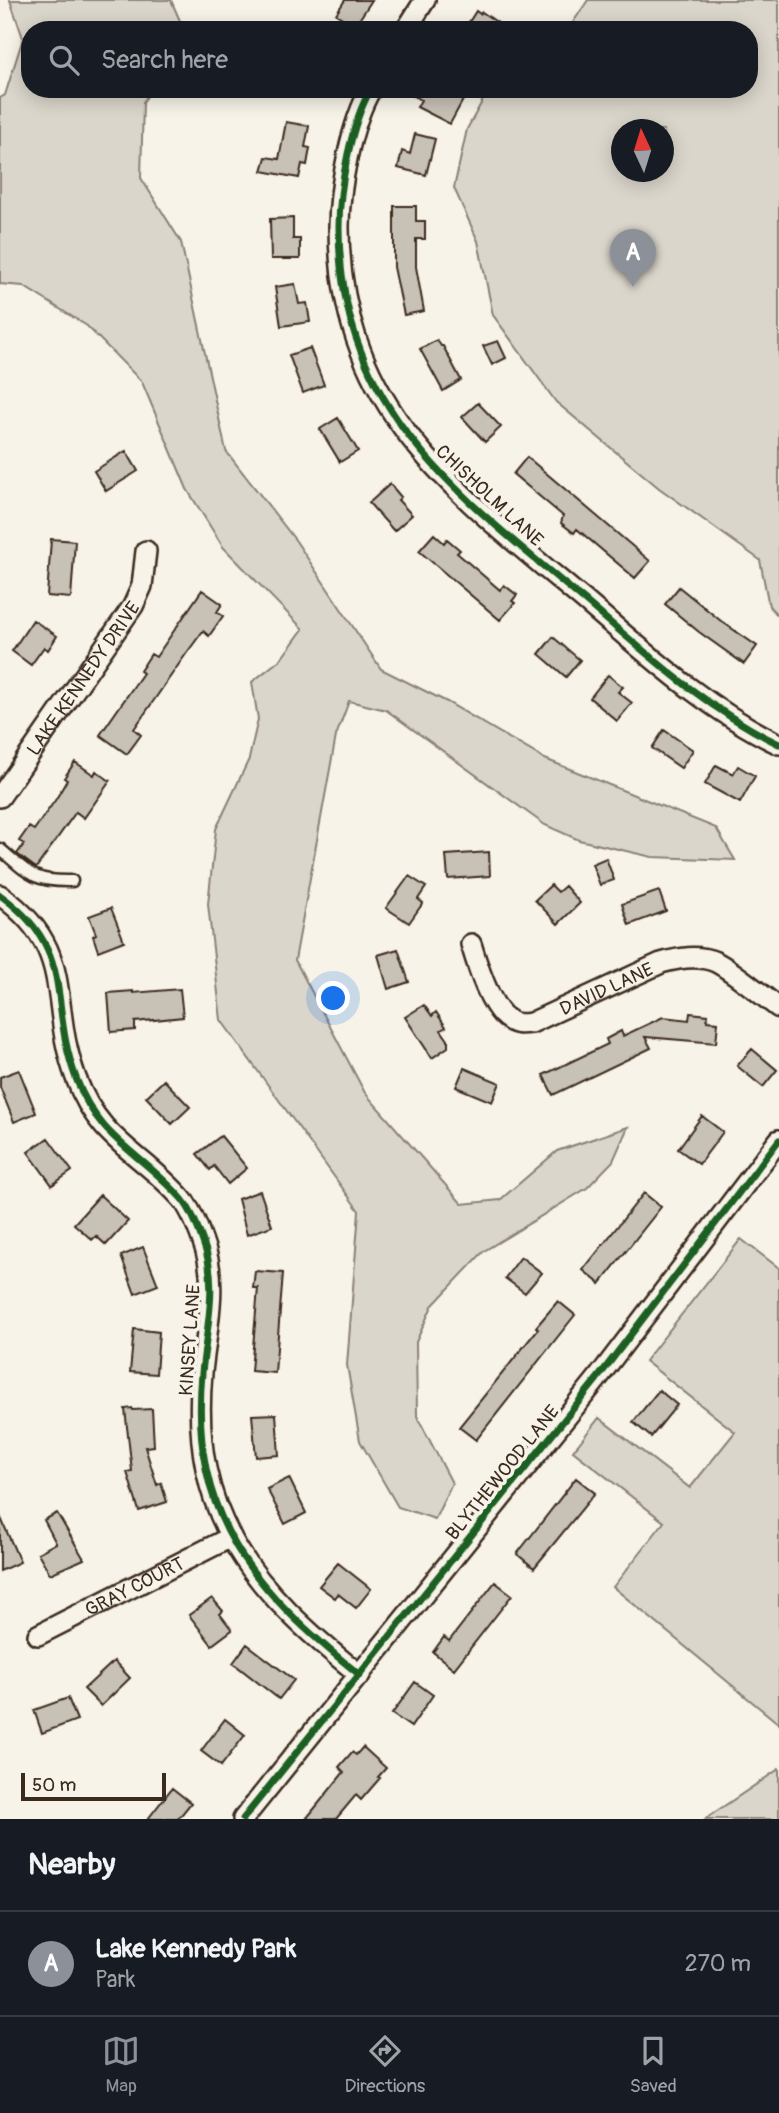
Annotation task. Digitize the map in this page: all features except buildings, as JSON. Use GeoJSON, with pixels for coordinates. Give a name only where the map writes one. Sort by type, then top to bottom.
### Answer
{"type":"FeatureCollection","features":[{"type":"Feature","properties":{"kind":"street"},"geometry":{"type":"LineString","coordinates":[[412,21],[425,0]]}},
{"type":"Feature","properties":{"kind":"street","name":"CHISHOLM LANE"},"geometry":{"type":"LineString","coordinates":[[368,98],[354,134],[341,193],[339,257],[353,334],[384,402],[407,437],[435,469],[500,530],[685,685],[733,719],[779,744]]}},
{"type":"Feature","properties":{"kind":"street","name":"LAKE KENNEDY DRIVE"},"geometry":{"type":"LineString","coordinates":[[0,797],[133,606],[142,586],[146,551]]}},
{"type":"Feature","properties":{"kind":"street","name":"KINSEY LANE"},"geometry":{"type":"LineString","coordinates":[[0,895],[29,919],[52,954],[58,977],[64,1036],[82,1094],[95,1118],[113,1138],[183,1200],[205,1245],[211,1294],[202,1372],[201,1441],[204,1466],[212,1492],[231,1537],[245,1563],[286,1611],[359,1675]]}},
{"type":"Feature","properties":{"kind":"street","name":"DAVID LANE"},"geometry":{"type":"LineString","coordinates":[[471,944],[481,976],[500,1012],[509,1020],[520,1024],[531,1023],[661,963],[679,958],[716,962],[779,1008]]}},
{"type":"Feature","properties":{"kind":"street","name":"BLYTHEWOOD LANE"},"geometry":{"type":"LineString","coordinates":[[243,1819],[597,1379],[779,1140]]}},
{"type":"Feature","properties":{"kind":"street","name":"GRAY COURT"},"geometry":{"type":"LineString","coordinates":[[38,1635],[231,1537]]}},
{"type":"Feature","properties":{"kind":"lane"},"geometry":{"type":"LineString","coordinates":[[0,849],[32,876],[51,881],[72,881]]}},
{"type":"Feature","properties":{"kind":"shaded area"},"geometry":{"type":"Polygon","coordinates":[[[10,0],[171,0],[180,21],[21,21],[21,32],[10,0]]]}},
{"type":"Feature","properties":{"kind":"shaded area"},"geometry":{"type":"Polygon","coordinates":[[[588,0],[779,0],[779,617],[769,606],[760,560],[659,488],[556,402],[493,315],[478,241],[454,188],[467,129],[484,98],[758,98],[758,21],[574,21],[588,0]]]}},
{"type":"Feature","properties":{"kind":"shaded area"},"geometry":{"type":"Polygon","coordinates":[[[21,44],[21,98],[146,98],[143,102],[141,178],[181,242],[226,451],[296,541],[381,669],[447,702],[545,759],[716,828],[735,860],[652,857],[579,840],[545,825],[386,710],[349,701],[336,736],[295,960],[365,1093],[462,1204],[500,1200],[557,1151],[628,1127],[613,1161],[587,1188],[484,1251],[432,1306],[416,1342],[417,1416],[452,1483],[435,1519],[398,1507],[360,1441],[347,1365],[359,1211],[221,1020],[208,904],[216,829],[249,759],[258,719],[252,682],[281,659],[303,629],[223,547],[187,489],[142,382],[87,326],[23,286],[0,284],[0,98],[5,95],[21,44]]]}},
{"type":"Feature","properties":{"kind":"shaded area"},"geometry":{"type":"Polygon","coordinates":[[[741,1239],[779,1268],[779,1724],[613,1587],[664,1522],[573,1451],[599,1418],[690,1488],[735,1432],[645,1361],[741,1239]]]}},
{"type":"Feature","properties":{"kind":"shaded area"},"geometry":{"type":"Polygon","coordinates":[[[779,1769],[779,1819],[705,1819],[779,1769]]]}},
{"type":"Feature","properties":{"kind":"cycle path"},"geometry":{"type":"LineString","coordinates":[[366,98],[352,137],[341,194],[339,227],[344,291],[359,347],[383,397],[414,442],[451,483],[492,522],[701,697],[779,744]]}},
{"type":"Feature","properties":{"kind":"cycle path"},"geometry":{"type":"LineString","coordinates":[[0,895],[24,916],[41,936],[51,957],[68,1050],[76,1078],[86,1099],[109,1132],[182,1199],[192,1214],[203,1242],[208,1258],[211,1291],[202,1373],[201,1424],[206,1469],[218,1510],[236,1546],[260,1580],[288,1612],[360,1675]]}},
{"type":"Feature","properties":{"kind":"cycle path"},"geometry":{"type":"LineString","coordinates":[[243,1819],[597,1379],[779,1140]]}},
{"type":"Feature","properties":{"kind":"place","name":"Lake Kennedy Park"},"geometry":{"type":"Point","coordinates":[633,287]}}]}
